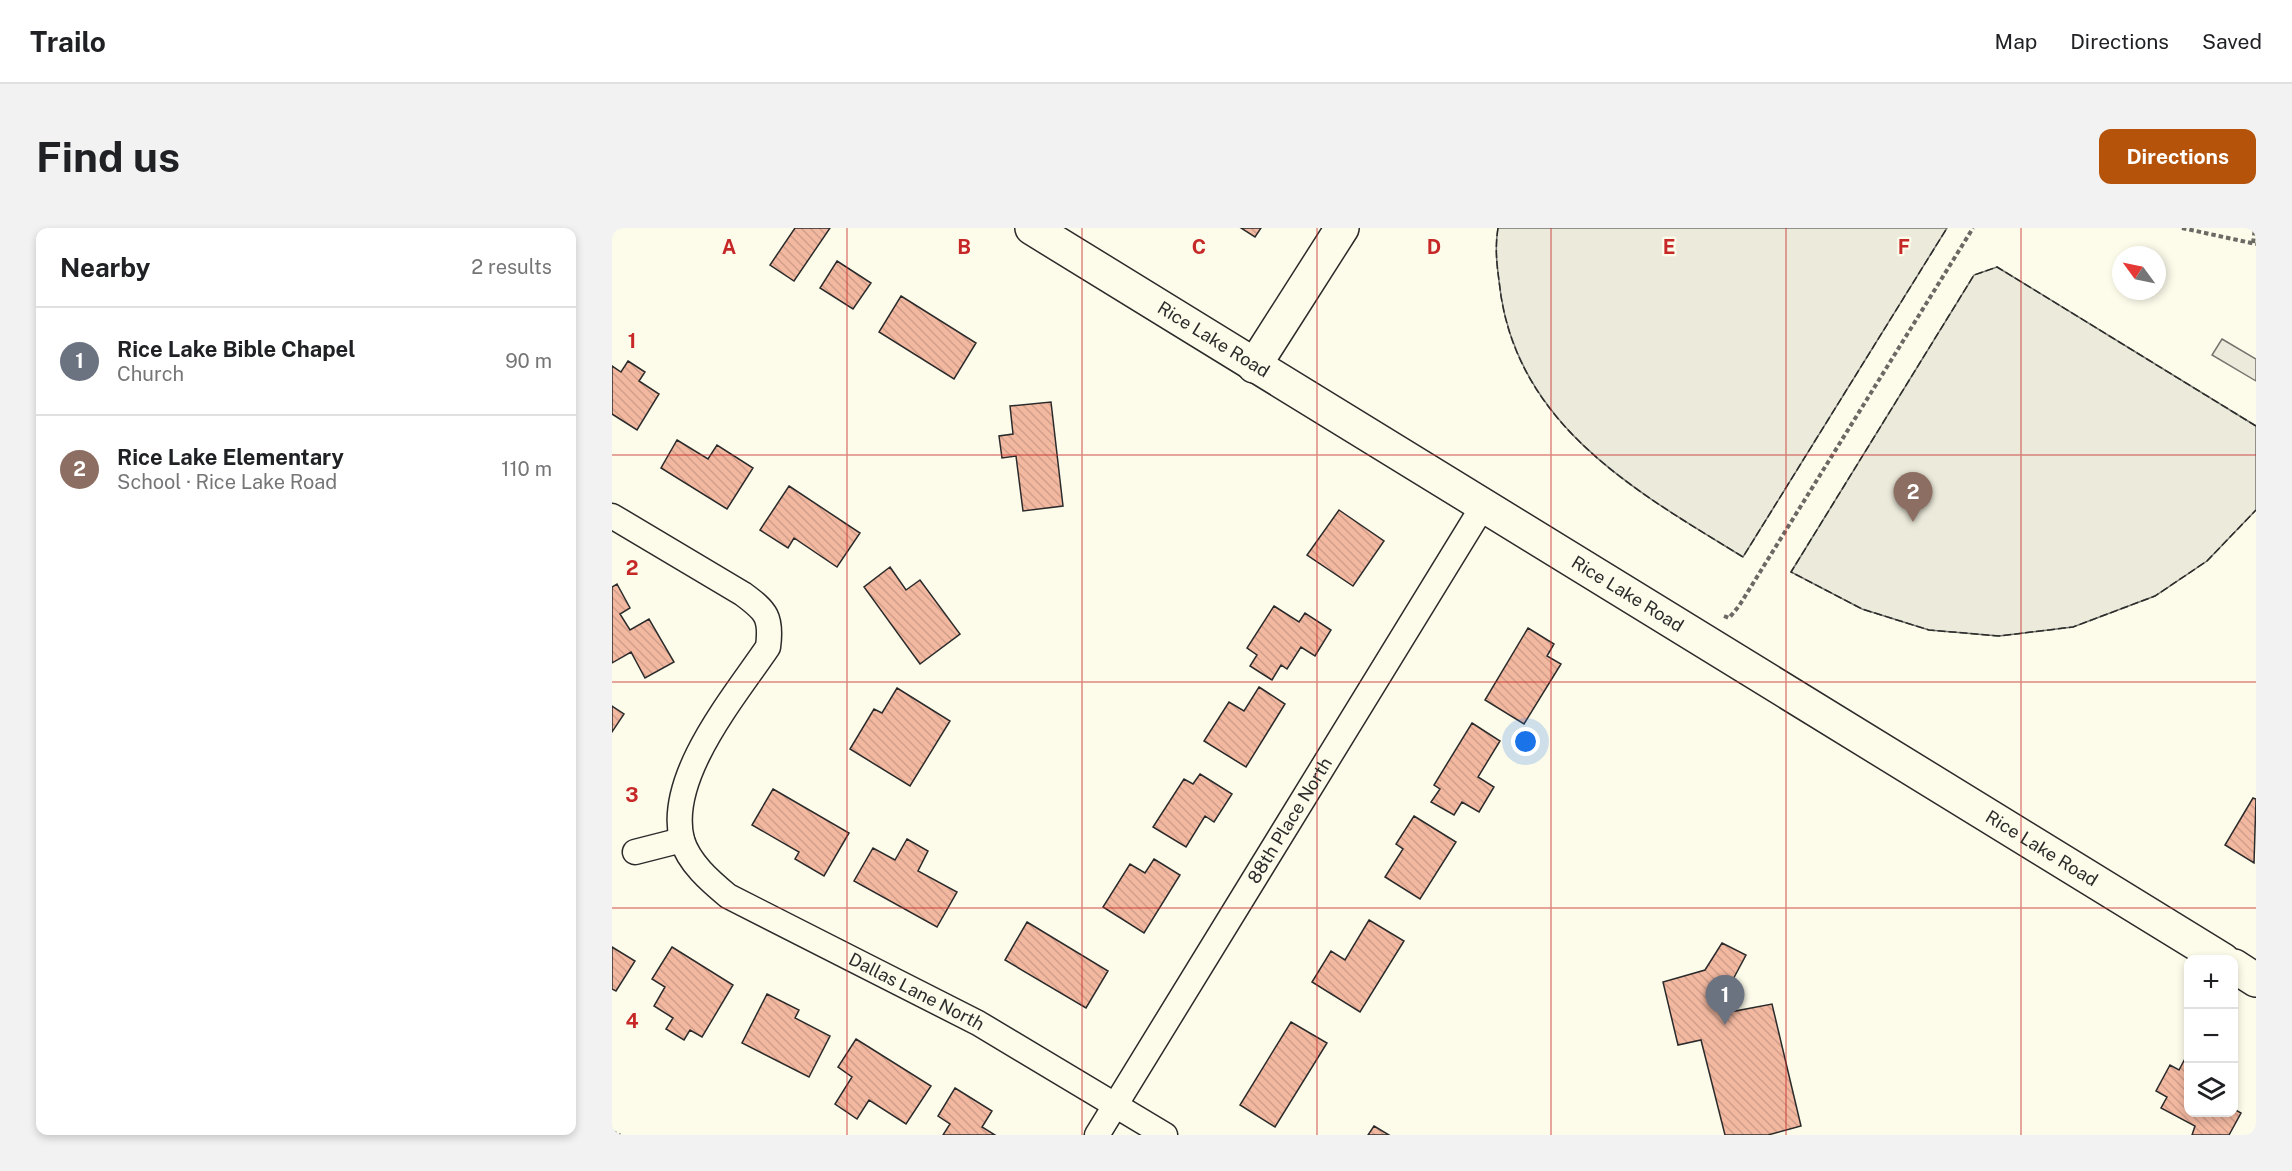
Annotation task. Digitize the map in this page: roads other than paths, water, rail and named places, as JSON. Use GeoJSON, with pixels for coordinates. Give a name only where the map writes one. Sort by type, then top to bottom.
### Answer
{"type":"FeatureCollection","features":[{"type":"Feature","properties":{"kind":"street","name":"Rice Lake Road"},"geometry":{"type":"LineString","coordinates":[[1032,228],[2215,955]]}},
{"type":"Feature","properties":{"kind":"street"},"geometry":{"type":"LineString","coordinates":[[1254,366],[1342,228]]}},
{"type":"Feature","properties":{"kind":"street","name":"88th Place North"},"geometry":{"type":"LineString","coordinates":[[1097,1135],[1483,506]]}},
{"type":"Feature","properties":{"kind":"street"},"geometry":{"type":"LineString","coordinates":[[612,516],[743,594],[763,609],[771,628],[768,647],[690,769],[684,786],[682,840],[635,852]]}},
{"type":"Feature","properties":{"kind":"street","name":"Dallas Lane North"},"geometry":{"type":"LineString","coordinates":[[682,840],[705,877],[728,896],[978,1023],[1165,1135]]}},
{"type":"Feature","properties":{"kind":"street"},"geometry":{"type":"LineString","coordinates":[[2238,969],[2256,980]]}},
{"type":"Feature","properties":{"kind":"place","name":"Rice Lake Elementary"},"geometry":{"type":"Point","coordinates":[1913,522]}},
{"type":"Feature","properties":{"kind":"place","name":"Rice Lake Bible Chapel"},"geometry":{"type":"Point","coordinates":[1725,1025]}}]}
